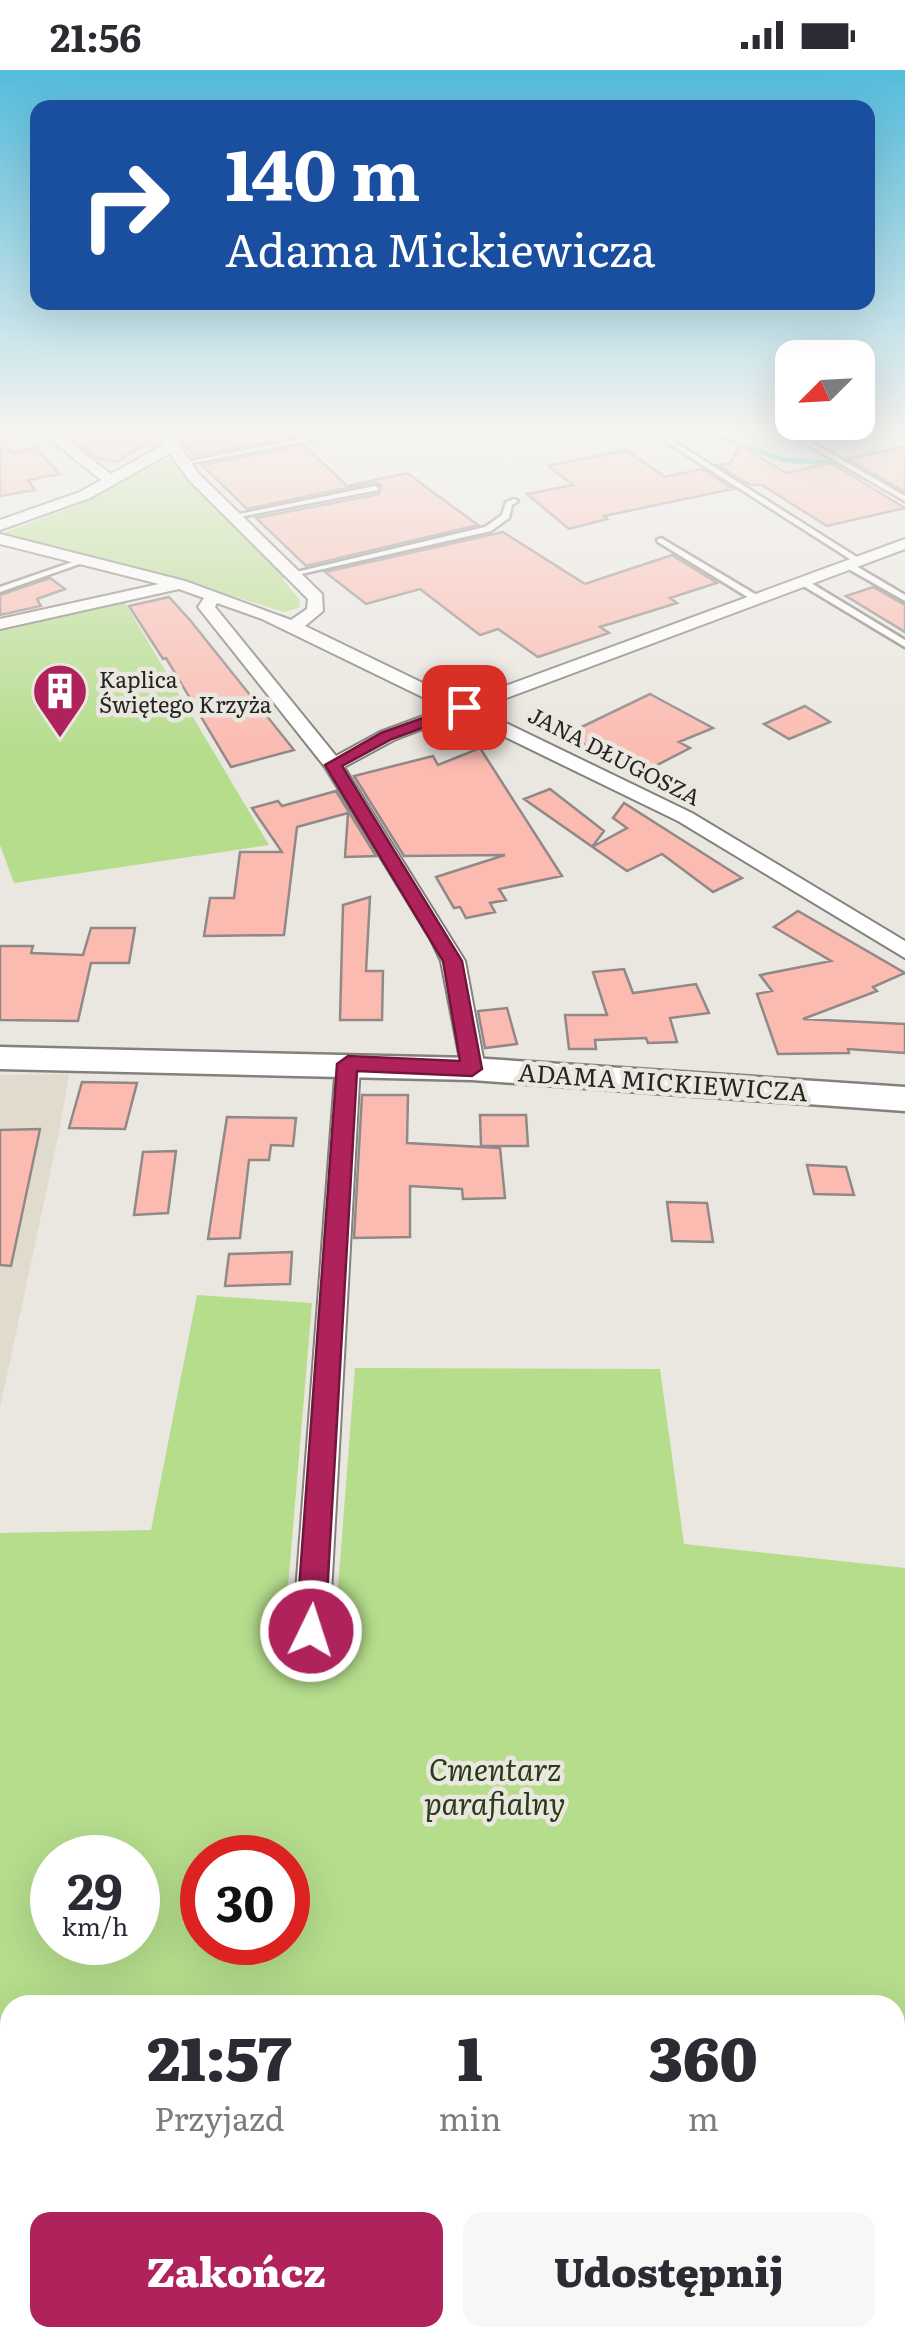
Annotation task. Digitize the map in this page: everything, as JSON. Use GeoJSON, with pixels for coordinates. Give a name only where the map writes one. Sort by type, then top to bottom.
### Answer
{"type":"FeatureCollection","features":[{"type":"Feature","properties":{"kind":"street","name":"JANA DŁUGOSZA"},"geometry":{"type":"LineString","coordinates":[[5,540],[178,584],[292,627],[685,817],[905,951]]}},
{"type":"Feature","properties":{"kind":"street"},"geometry":{"type":"LineString","coordinates":[[258,540],[312,594],[318,606],[292,627]]}},
{"type":"Feature","properties":{"kind":"street"},"geometry":{"type":"LineString","coordinates":[[333,765],[387,736],[905,544]]}},
{"type":"Feature","properties":{"kind":"street"},"geometry":{"type":"LineString","coordinates":[[0,624],[178,584]]}},
{"type":"Feature","properties":{"kind":"street"},"geometry":{"type":"LineString","coordinates":[[214,595],[206,607],[333,765],[453,961],[472,1069]]}},
{"type":"Feature","properties":{"kind":"street","name":"ADAMA MICKIEWICZA"},"geometry":{"type":"LineString","coordinates":[[0,1058],[472,1069],[905,1099]]}},
{"type":"Feature","properties":{"kind":"street"},"geometry":{"type":"LineString","coordinates":[[311,1631],[348,1064]]}},
{"type":"Feature","properties":{"kind":"lane"},"geometry":{"type":"LineString","coordinates":[[292,574],[439,540]]}},
{"type":"Feature","properties":{"kind":"lane"},"geometry":{"type":"LineString","coordinates":[[661,540],[757,599]]}},
{"type":"Feature","properties":{"kind":"lane"},"geometry":{"type":"LineString","coordinates":[[818,540],[905,599]]}},
{"type":"Feature","properties":{"kind":"lane"},"geometry":{"type":"LineString","coordinates":[[0,590],[86,560]]}},
{"type":"Feature","properties":{"kind":"lane"},"geometry":{"type":"LineString","coordinates":[[803,582],[905,644]]}},
{"type":"Feature","properties":{"kind":"shaded area"},"geometry":{"type":"Polygon","coordinates":[[[69,1074],[60,1127],[0,1408],[0,1075],[69,1074]]]}},
{"type":"Feature","properties":{"kind":"green space"},"geometry":{"type":"Polygon","coordinates":[[[24,540],[249,540],[286,578],[282,579],[300,600],[299,608],[284,612],[177,579],[24,540]]]}},
{"type":"Feature","properties":{"kind":"green space"},"geometry":{"type":"Polygon","coordinates":[[[125,603],[269,845],[14,883],[0,845],[0,630],[125,603]]]}},
{"type":"Feature","properties":{"kind":"green space","name":"Cmentarz parafialny"},"geometry":{"type":"Polygon","coordinates":[[[197,1295],[312,1303],[285,1622],[334,1639],[355,1368],[660,1369],[684,1544],[905,1568],[905,1995],[0,1995],[0,1533],[151,1530],[197,1295]]]}},
{"type":"Feature","properties":{"kind":"building"},"geometry":{"type":"Polygon","coordinates":[[[279,540],[414,540],[306,566],[279,540]]]}},
{"type":"Feature","properties":{"kind":"building"},"geometry":{"type":"Polygon","coordinates":[[[466,540],[516,540],[585,584],[672,555],[717,583],[670,598],[677,603],[600,627],[609,633],[538,657],[498,629],[480,635],[420,589],[366,604],[325,572],[466,540]]]}},
{"type":"Feature","properties":{"kind":"building"},"geometry":{"type":"Polygon","coordinates":[[[50,578],[65,589],[37,599],[41,606],[0,615],[0,595],[50,578]]]}},
{"type":"Feature","properties":{"kind":"building"},"geometry":{"type":"Polygon","coordinates":[[[873,587],[905,605],[905,632],[846,596],[873,587]]]}},
{"type":"Feature","properties":{"kind":"building"},"geometry":{"type":"Polygon","coordinates":[[[169,597],[294,750],[231,767],[166,658],[163,659],[129,606],[169,597]]]}},
{"type":"Feature","properties":{"kind":"building"},"geometry":{"type":"Polygon","coordinates":[[[650,694],[713,728],[679,742],[690,748],[636,776],[567,734],[650,694]]]}},
{"type":"Feature","properties":{"kind":"building"},"geometry":{"type":"Polygon","coordinates":[[[805,706],[830,722],[789,739],[764,724],[805,706]]]}},
{"type":"Feature","properties":{"kind":"building"},"geometry":{"type":"Polygon","coordinates":[[[480,748],[562,876],[499,889],[506,900],[490,903],[495,912],[466,918],[460,907],[454,908],[436,877],[505,855],[404,856],[354,776],[433,756],[438,765],[480,748]]]}},
{"type":"Feature","properties":{"kind":"building"},"geometry":{"type":"Polygon","coordinates":[[[550,789],[604,831],[592,847],[524,799],[550,789]]]}},
{"type":"Feature","properties":{"kind":"building"},"geometry":{"type":"Polygon","coordinates":[[[336,791],[376,856],[345,857],[348,813],[297,827],[284,935],[204,936],[210,898],[234,898],[240,852],[282,852],[252,808],[278,801],[282,806],[336,791]]]}},
{"type":"Feature","properties":{"kind":"building"},"geometry":{"type":"Polygon","coordinates":[[[624,803],[742,878],[713,892],[662,854],[627,871],[592,847],[627,828],[613,818],[624,803]]]}},
{"type":"Feature","properties":{"kind":"building"},"geometry":{"type":"Polygon","coordinates":[[[370,897],[366,971],[383,971],[382,1020],[340,1020],[343,905],[370,897]]]}},
{"type":"Feature","properties":{"kind":"building"},"geometry":{"type":"Polygon","coordinates":[[[798,911],[905,973],[873,987],[877,991],[803,1019],[905,1024],[905,1053],[848,1049],[849,1053],[778,1054],[757,994],[772,991],[760,975],[831,961],[774,927],[798,911]]]}},
{"type":"Feature","properties":{"kind":"building"},"geometry":{"type":"Polygon","coordinates":[[[91,928],[135,928],[129,963],[91,963],[78,1021],[0,1020],[0,946],[33,946],[31,953],[83,955],[91,928]]]}},
{"type":"Feature","properties":{"kind":"building"},"geometry":{"type":"Polygon","coordinates":[[[624,969],[633,993],[696,984],[709,1013],[670,1018],[677,1042],[648,1043],[646,1038],[595,1040],[596,1049],[569,1049],[565,1015],[607,1015],[593,972],[624,969]]]}},
{"type":"Feature","properties":{"kind":"building"},"geometry":{"type":"Polygon","coordinates":[[[507,1008],[517,1044],[485,1048],[478,1011],[507,1008]]]}},
{"type":"Feature","properties":{"kind":"building"},"geometry":{"type":"Polygon","coordinates":[[[82,1082],[137,1083],[125,1129],[69,1128],[82,1082]]]}},
{"type":"Feature","properties":{"kind":"building"},"geometry":{"type":"Polygon","coordinates":[[[362,1095],[408,1095],[407,1143],[500,1148],[505,1198],[463,1199],[462,1189],[410,1186],[410,1237],[354,1238],[362,1095]]]}},
{"type":"Feature","properties":{"kind":"building"},"geometry":{"type":"Polygon","coordinates":[[[480,1115],[526,1115],[528,1146],[481,1146],[480,1115]]]}},
{"type":"Feature","properties":{"kind":"building"},"geometry":{"type":"Polygon","coordinates":[[[227,1117],[296,1118],[293,1146],[271,1145],[269,1160],[249,1160],[240,1238],[208,1239],[227,1117]]]}},
{"type":"Feature","properties":{"kind":"building"},"geometry":{"type":"Polygon","coordinates":[[[40,1129],[11,1266],[0,1265],[0,1130],[40,1129]]]}},
{"type":"Feature","properties":{"kind":"building"},"geometry":{"type":"Polygon","coordinates":[[[176,1151],[168,1213],[134,1215],[143,1152],[176,1151]]]}},
{"type":"Feature","properties":{"kind":"building"},"geometry":{"type":"Polygon","coordinates":[[[807,1165],[846,1167],[854,1195],[814,1194],[807,1165]]]}},
{"type":"Feature","properties":{"kind":"building"},"geometry":{"type":"Polygon","coordinates":[[[667,1202],[707,1203],[713,1242],[672,1241],[667,1202]]]}},
{"type":"Feature","properties":{"kind":"building"},"geometry":{"type":"Polygon","coordinates":[[[292,1252],[290,1284],[225,1286],[229,1254],[292,1252]]]}},
{"type":"Feature","properties":{"kind":"place","name":"Kaplica Świętego Krzyża"},"geometry":{"type":"Point","coordinates":[60,740]}},
{"type":"Feature","properties":{"kind":"route"},"geometry":{"type":"LineString","coordinates":[[311,1631],[348,1064],[472,1069],[453,961],[333,765],[387,736],[464,707]]}}]}
